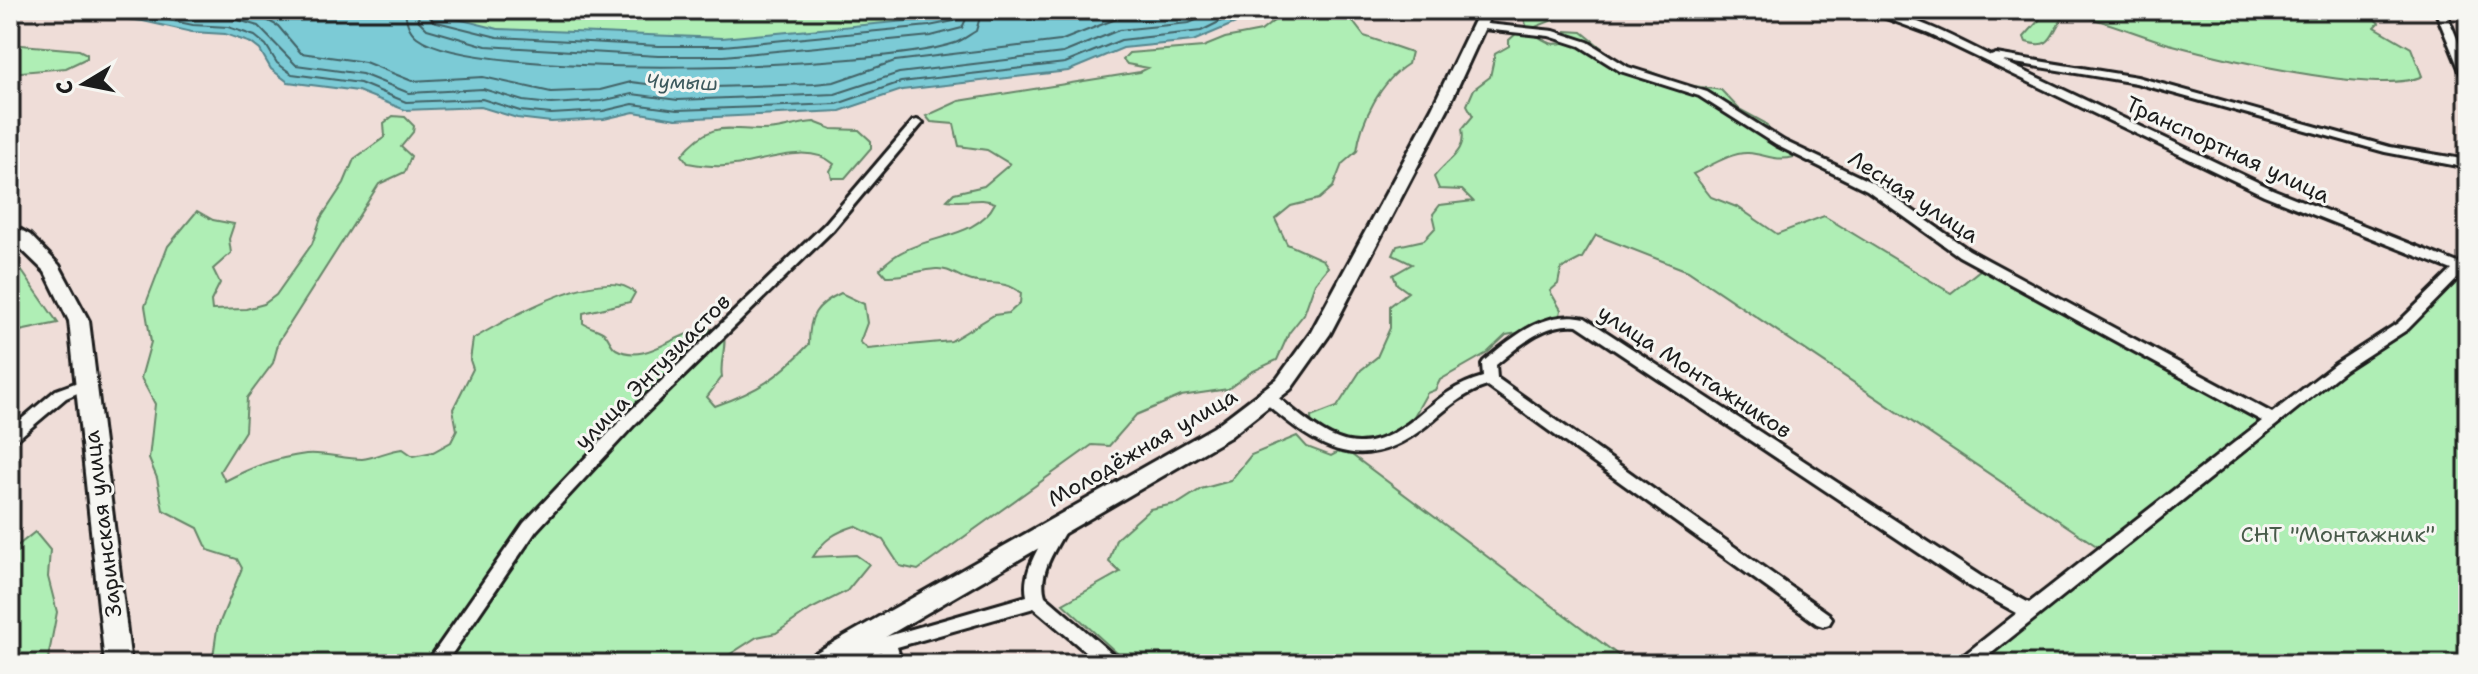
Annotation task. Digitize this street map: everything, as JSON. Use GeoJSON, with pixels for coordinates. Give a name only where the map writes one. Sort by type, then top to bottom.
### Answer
{"type":"FeatureCollection","features":[{"type":"Feature","properties":{"kind":"street","name":"Транспортная улица"},"geometry":{"type":"LineString","coordinates":[[1869,10],[1933,32],[2268,192],[2465,265]]}},
{"type":"Feature","properties":{"kind":"street"},"geometry":{"type":"LineString","coordinates":[[2440,10],[2468,78]]}},
{"type":"Feature","properties":{"kind":"street","name":"Молодёжная улица"},"geometry":{"type":"LineString","coordinates":[[820,662],[1222,432],[1269,398],[1303,362],[1320,334],[1440,108],[1482,18]]}},
{"type":"Feature","properties":{"kind":"street","name":"Лесная улица"},"geometry":{"type":"LineString","coordinates":[[1482,18],[1584,44],[1624,69],[1703,94],[1780,143],[1871,187],[1964,253],[2273,420]]}},
{"type":"Feature","properties":{"kind":"street","name":"Транспортная улица"},"geometry":{"type":"LineString","coordinates":[[1983,55],[2137,80],[2389,150],[2468,164]]}},
{"type":"Feature","properties":{"kind":"street","name":"улица Энтузиастов"},"geometry":{"type":"LineString","coordinates":[[435,664],[530,527],[629,421],[829,227],[917,123]]}},
{"type":"Feature","properties":{"kind":"street","name":"Заринская улица"},"geometry":{"type":"LineString","coordinates":[[10,229],[40,252],[65,283],[79,321],[118,664]]}},
{"type":"Feature","properties":{"kind":"street"},"geometry":{"type":"LineString","coordinates":[[1965,664],[2340,367],[2403,326],[2465,265]]}},
{"type":"Feature","properties":{"kind":"street","name":"улица Монтажников"},"geometry":{"type":"LineString","coordinates":[[1490,380],[1489,364],[1515,341],[1554,320],[1580,321],[1976,582],[2030,612]]}},
{"type":"Feature","properties":{"kind":"street"},"geometry":{"type":"LineString","coordinates":[[1269,398],[1315,437],[1344,449],[1371,450],[1396,440],[1458,389],[1490,380],[1823,619]]}},
{"type":"Feature","properties":{"kind":"street"},"geometry":{"type":"LineString","coordinates":[[10,437],[61,394],[86,384]]}},
{"type":"Feature","properties":{"kind":"street"},"geometry":{"type":"LineString","coordinates":[[1061,523],[1035,574],[1037,600],[1112,664]]}},
{"type":"Feature","properties":{"kind":"street"},"geometry":{"type":"LineString","coordinates":[[820,662],[1037,600]]}},
{"type":"Feature","properties":{"kind":"street"},"geometry":{"type":"LineString","coordinates":[[887,644],[893,664]]}},
{"type":"Feature","properties":{"kind":"green space"},"geometry":{"type":"Polygon","coordinates":[[[422,10],[970,10],[854,29],[676,39],[557,35],[498,29],[422,10]]]}},
{"type":"Feature","properties":{"kind":"green space"},"geometry":{"type":"Polygon","coordinates":[[[1420,10],[1407,15],[1351,19],[1364,36],[1411,52],[1408,64],[1389,80],[1374,102],[1357,151],[1342,164],[1333,187],[1319,199],[1291,206],[1275,219],[1287,244],[1323,260],[1328,267],[1315,283],[1304,314],[1289,333],[1277,360],[1251,372],[1228,389],[1181,396],[1136,415],[1109,446],[1092,445],[918,570],[900,566],[883,540],[855,526],[836,534],[813,557],[856,555],[869,564],[847,591],[811,609],[776,633],[757,637],[721,660],[704,664],[212,664],[217,629],[242,568],[237,559],[208,550],[198,528],[163,510],[157,478],[149,459],[155,404],[141,378],[151,342],[145,306],[168,246],[197,211],[213,220],[234,224],[229,239],[231,253],[213,269],[220,283],[211,301],[212,310],[246,309],[264,304],[276,295],[312,244],[321,218],[344,183],[354,159],[385,137],[384,123],[393,116],[405,117],[414,126],[401,147],[411,156],[405,172],[379,184],[279,341],[273,363],[247,398],[245,431],[220,471],[225,481],[264,464],[306,454],[362,459],[403,449],[413,456],[433,452],[451,442],[457,430],[453,409],[473,369],[470,360],[473,339],[554,297],[601,284],[620,285],[635,293],[630,302],[583,313],[583,323],[603,332],[616,349],[642,353],[694,332],[708,329],[723,331],[722,377],[707,397],[715,406],[755,389],[787,366],[809,344],[815,312],[841,293],[864,304],[867,323],[860,342],[868,349],[951,341],[994,315],[1009,313],[1020,303],[1021,293],[1009,286],[972,281],[946,270],[886,276],[880,269],[909,249],[973,226],[995,203],[947,200],[954,193],[984,186],[1010,164],[987,150],[959,146],[954,124],[931,122],[926,116],[959,101],[1140,72],[1148,68],[1127,64],[1123,59],[1129,53],[1203,47],[1225,38],[1261,31],[1285,12],[1420,10]]]}},
{"type":"Feature","properties":{"kind":"green space","name":"СНТ \"Монтажник\""},"geometry":{"type":"Polygon","coordinates":[[[1551,10],[1578,10],[1535,27],[1530,32],[1555,44],[1565,42],[1566,31],[1582,32],[1629,70],[1649,71],[1680,84],[1721,90],[1739,109],[1765,123],[1775,139],[1794,157],[1782,159],[1741,153],[1693,174],[1711,197],[1739,208],[1777,234],[1824,216],[1951,293],[1990,262],[2276,418],[2403,326],[2468,261],[2468,664],[1965,664],[2104,551],[1688,271],[1596,235],[1582,258],[1561,269],[1558,284],[1550,291],[1561,310],[1560,315],[1530,331],[1506,335],[1487,353],[1440,380],[1435,390],[1427,393],[1404,434],[1367,443],[1312,430],[1311,417],[1337,407],[1361,370],[1377,357],[1390,328],[1390,306],[1408,292],[1397,284],[1393,275],[1412,264],[1393,255],[1397,246],[1424,240],[1436,227],[1433,214],[1440,205],[1473,201],[1462,190],[1439,189],[1434,177],[1462,144],[1462,129],[1473,116],[1467,105],[1474,89],[1490,77],[1495,54],[1509,46],[1509,40],[1526,25],[1524,19],[1551,10]]]}},
{"type":"Feature","properties":{"kind":"green space"},"geometry":{"type":"Polygon","coordinates":[[[2040,10],[2364,10],[2379,23],[2375,27],[2411,48],[2422,76],[2402,81],[2372,82],[2298,73],[2169,44],[2069,13],[2048,41],[2043,44],[2026,42],[2024,37],[2040,19],[2040,10]]]}},
{"type":"Feature","properties":{"kind":"green space"},"geometry":{"type":"Polygon","coordinates":[[[10,44],[79,50],[87,54],[87,58],[66,68],[10,73],[10,44]]]}},
{"type":"Feature","properties":{"kind":"green space"},"geometry":{"type":"Polygon","coordinates":[[[814,122],[832,129],[859,130],[871,141],[871,148],[845,178],[832,178],[830,171],[834,164],[810,154],[721,166],[688,163],[682,155],[694,142],[716,130],[776,129],[814,122]]]}},
{"type":"Feature","properties":{"kind":"green space"},"geometry":{"type":"Polygon","coordinates":[[[10,254],[58,323],[10,333],[10,254]]]}},
{"type":"Feature","properties":{"kind":"green space"},"geometry":{"type":"Polygon","coordinates":[[[1297,436],[1307,447],[1331,456],[1344,449],[1630,664],[1129,664],[1063,604],[1120,572],[1109,562],[1116,539],[1150,509],[1179,503],[1201,489],[1230,481],[1251,455],[1297,436]]]}},
{"type":"Feature","properties":{"kind":"green space"},"geometry":{"type":"Polygon","coordinates":[[[35,532],[50,550],[48,577],[57,612],[47,664],[10,664],[10,560],[16,547],[35,532]]]}},
{"type":"Feature","properties":{"kind":"water","name":"Чумыш"},"geometry":{"type":"Polygon","coordinates":[[[57,10],[422,10],[498,29],[722,38],[928,19],[970,10],[1293,10],[1252,16],[1193,41],[1123,48],[1068,71],[902,90],[840,111],[676,119],[634,112],[604,119],[551,122],[517,118],[481,107],[405,110],[358,91],[288,82],[271,69],[260,50],[251,43],[225,34],[192,32],[143,21],[57,10]]]}}]}
